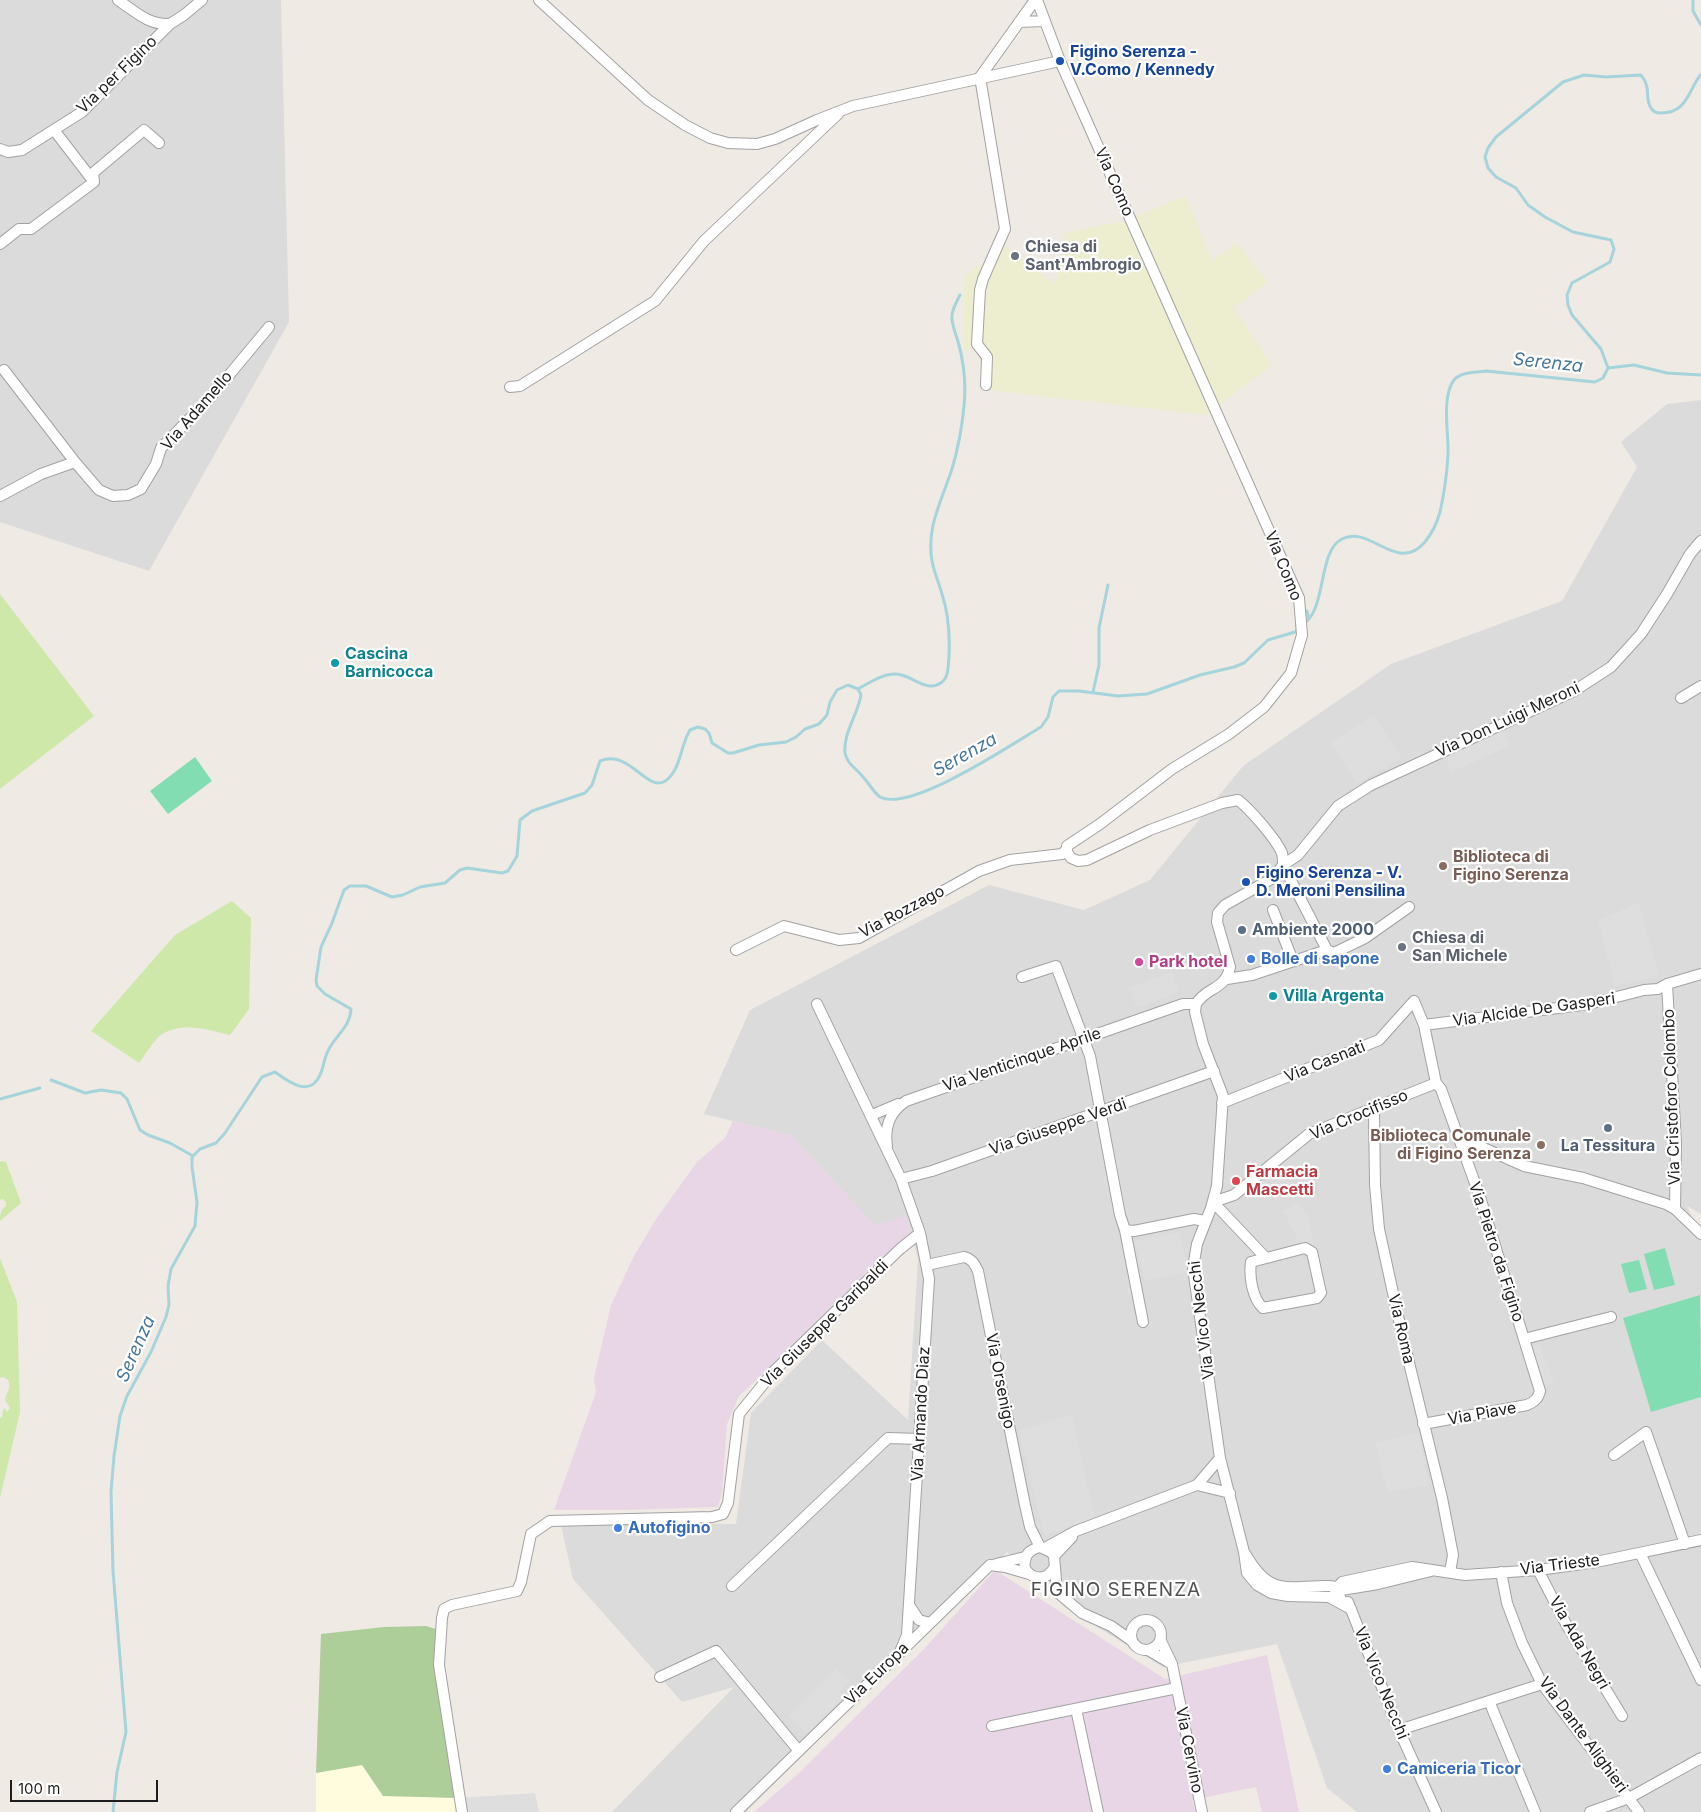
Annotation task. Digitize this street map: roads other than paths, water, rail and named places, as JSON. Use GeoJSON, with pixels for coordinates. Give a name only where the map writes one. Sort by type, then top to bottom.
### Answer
{"type":"FeatureCollection","features":[{"type":"Feature","properties":{"kind":"street"},"geometry":{"type":"LineString","coordinates":[[118,0],[149,20],[158,24],[170,24]]}},
{"type":"Feature","properties":{"kind":"street","name":"Via per Figino"},"geometry":{"type":"LineString","coordinates":[[0,149],[8,152],[22,150],[82,112],[170,24],[202,0]]}},
{"type":"Feature","properties":{"kind":"street"},"geometry":{"type":"LineString","coordinates":[[539,0],[648,100],[685,125],[710,138],[728,143],[758,144],[775,139],[853,106],[1060,61]]}},
{"type":"Feature","properties":{"kind":"street"},"geometry":{"type":"LineString","coordinates":[[986,385],[987,357],[977,344],[980,290],[1005,229],[980,77],[1036,0]]}},
{"type":"Feature","properties":{"kind":"street","name":"Via Como"},"geometry":{"type":"LineString","coordinates":[[1036,0],[1060,61],[1299,598],[1302,635],[1291,673],[1264,707],[1229,734],[1172,769],[1100,824],[1067,846],[1067,849]]}},
{"type":"Feature","properties":{"kind":"street"},"geometry":{"type":"LineString","coordinates":[[1019,22],[1045,21]]}},
{"type":"Feature","properties":{"kind":"street"},"geometry":{"type":"LineString","coordinates":[[510,387],[520,386],[655,300],[704,241],[842,110]]}},
{"type":"Feature","properties":{"kind":"street"},"geometry":{"type":"LineString","coordinates":[[54,130],[94,182]]}},
{"type":"Feature","properties":{"kind":"street"},"geometry":{"type":"LineString","coordinates":[[94,182],[93,174],[144,130],[159,143]]}},
{"type":"Feature","properties":{"kind":"street"},"geometry":{"type":"LineString","coordinates":[[0,244],[20,229],[32,228],[94,182]]}},
{"type":"Feature","properties":{"kind":"street","name":"Via Adamello"},"geometry":{"type":"LineString","coordinates":[[4,370],[99,490],[114,496],[128,495],[141,489],[156,464],[161,448],[210,398],[268,327]]}},
{"type":"Feature","properties":{"kind":"street"},"geometry":{"type":"LineString","coordinates":[[0,496],[41,474],[75,462]]}},
{"type":"Feature","properties":{"kind":"street","name":"Via Don Luigi Meroni"},"geometry":{"type":"LineString","coordinates":[[1227,979],[1230,967],[1217,922],[1218,913],[1224,905],[1273,878],[1283,865],[1298,855],[1338,806],[1371,785],[1574,691],[1611,667],[1642,634],[1690,554],[1701,541]]}},
{"type":"Feature","properties":{"kind":"street"},"geometry":{"type":"LineString","coordinates":[[1681,698],[1701,686]]}},
{"type":"Feature","properties":{"kind":"street"},"geometry":{"type":"LineString","coordinates":[[1067,849],[1071,858],[1078,861],[1087,860],[1150,830],[1222,803],[1238,800],[1246,806],[1278,846],[1283,858],[1283,865],[1327,950],[1334,953],[1365,938],[1409,907]]}},
{"type":"Feature","properties":{"kind":"street","name":"Via Rozzago"},"geometry":{"type":"LineString","coordinates":[[736,950],[784,926],[839,940],[859,938],[979,871],[1010,860],[1062,854],[1067,849]]}},
{"type":"Feature","properties":{"kind":"street"},"geometry":{"type":"LineString","coordinates":[[1273,910],[1293,961]]}},
{"type":"Feature","properties":{"kind":"street"},"geometry":{"type":"LineString","coordinates":[[1196,1004],[1202,997],[1227,979],[1252,975],[1327,950]]}},
{"type":"Feature","properties":{"kind":"street"},"geometry":{"type":"LineString","coordinates":[[1022,977],[1056,966],[1084,1038],[1090,1056],[1120,1215],[1125,1230],[1143,1322]]}},
{"type":"Feature","properties":{"kind":"street","name":"Via Alcide De Gasperi"},"geometry":{"type":"LineString","coordinates":[[1424,1026],[1589,1004],[1644,990],[1658,989],[1667,984],[1701,974]]}},
{"type":"Feature","properties":{"kind":"street","name":"Via Cristoforo Colombo"},"geometry":{"type":"LineString","coordinates":[[1667,984],[1676,1143],[1675,1209]]}},
{"type":"Feature","properties":{"kind":"street","name":"Via Casnati"},"geometry":{"type":"LineString","coordinates":[[1222,1103],[1378,1040],[1414,1001],[1424,1026]]}},
{"type":"Feature","properties":{"kind":"street","name":"Via Armando Diaz"},"geometry":{"type":"LineString","coordinates":[[817,1004],[901,1178],[920,1233],[929,1279],[907,1635],[900,1652]]}},
{"type":"Feature","properties":{"kind":"street","name":"Via Venticinque Aprile"},"geometry":{"type":"LineString","coordinates":[[888,1153],[886,1138],[890,1116],[896,1108],[906,1101],[1182,1004],[1196,1004]]}},
{"type":"Feature","properties":{"kind":"street","name":"Via Vico Necchi"},"geometry":{"type":"LineString","coordinates":[[1196,1004],[1195,1012],[1204,1044],[1223,1096],[1217,1186],[1195,1252],[1194,1268],[1220,1458],[1244,1552],[1247,1573],[1257,1585],[1281,1596],[1329,1597],[1347,1606]]}},
{"type":"Feature","properties":{"kind":"street"},"geometry":{"type":"LineString","coordinates":[[1424,1026],[1436,1083]]}},
{"type":"Feature","properties":{"kind":"street","name":"Via Giuseppe Verdi"},"geometry":{"type":"LineString","coordinates":[[901,1178],[932,1171],[1214,1071]]}},
{"type":"Feature","properties":{"kind":"street","name":"Via Crocifisso"},"geometry":{"type":"LineString","coordinates":[[1213,1202],[1234,1195],[1309,1134],[1436,1083]]}},
{"type":"Feature","properties":{"kind":"street","name":"Via Pietro da Figino"},"geometry":{"type":"LineString","coordinates":[[1436,1083],[1441,1089],[1480,1197],[1524,1339]]}},
{"type":"Feature","properties":{"kind":"street"},"geometry":{"type":"LineString","coordinates":[[872,1115],[906,1101]]}},
{"type":"Feature","properties":{"kind":"street","name":"Via Roma"},"geometry":{"type":"LineString","coordinates":[[1377,1107],[1374,1113],[1375,1185],[1379,1229],[1452,1548],[1453,1555],[1442,1571]]}},
{"type":"Feature","properties":{"kind":"street"},"geometry":{"type":"LineString","coordinates":[[1459,1137],[1524,1166],[1583,1178],[1666,1204],[1675,1209],[1701,1234]]}},
{"type":"Feature","properties":{"kind":"street"},"geometry":{"type":"LineString","coordinates":[[1213,1202],[1266,1258]]}},
{"type":"Feature","properties":{"kind":"street"},"geometry":{"type":"LineString","coordinates":[[1125,1230],[1134,1231],[1194,1219],[1205,1221]]}},
{"type":"Feature","properties":{"kind":"street","name":"Via Giuseppe Garibaldi"},"geometry":{"type":"LineString","coordinates":[[462,1812],[439,1665],[444,1609],[452,1605],[517,1590],[521,1582],[531,1534],[550,1521],[712,1517],[723,1514],[728,1504],[739,1414],[774,1371],[900,1249],[920,1233]]}},
{"type":"Feature","properties":{"kind":"street"},"geometry":{"type":"LineString","coordinates":[[1305,1248],[1312,1252],[1321,1292],[1316,1298],[1263,1308],[1257,1302],[1250,1272],[1251,1262],[1266,1258],[1305,1248]]}},
{"type":"Feature","properties":{"kind":"street","name":"Via Orsenigo"},"geometry":{"type":"LineString","coordinates":[[927,1266],[964,1257],[970,1258],[978,1271],[1030,1527],[1042,1548]]}},
{"type":"Feature","properties":{"kind":"street"},"geometry":{"type":"LineString","coordinates":[[1524,1339],[1612,1317]]}},
{"type":"Feature","properties":{"kind":"street","name":"Via Piave"},"geometry":{"type":"LineString","coordinates":[[1423,1424],[1514,1408],[1534,1402],[1540,1391],[1524,1339]]}},
{"type":"Feature","properties":{"kind":"street"},"geometry":{"type":"LineString","coordinates":[[1614,1455],[1646,1432],[1685,1544]]}},
{"type":"Feature","properties":{"kind":"street"},"geometry":{"type":"LineString","coordinates":[[732,1586],[888,1438],[919,1439]]}},
{"type":"Feature","properties":{"kind":"street"},"geometry":{"type":"LineString","coordinates":[[990,1565],[1026,1555],[1033,1549],[1042,1548],[1076,1531],[1197,1485],[1220,1458]]}},
{"type":"Feature","properties":{"kind":"street"},"geometry":{"type":"LineString","coordinates":[[1197,1485],[1230,1493]]}},
{"type":"Feature","properties":{"kind":"street"},"geometry":{"type":"LineString","coordinates":[[1029,1574],[1024,1563],[1030,1527]]}},
{"type":"Feature","properties":{"kind":"street"},"geometry":{"type":"LineString","coordinates":[[1057,1592],[1054,1556],[1076,1531]]}},
{"type":"Feature","properties":{"kind":"street","name":"Via Trieste"},"geometry":{"type":"LineString","coordinates":[[1339,1589],[1346,1581],[1407,1567],[1418,1567],[1465,1575],[1538,1570],[1596,1562],[1701,1540]]}},
{"type":"Feature","properties":{"kind":"street"},"geometry":{"type":"LineString","coordinates":[[1042,1548],[1054,1556]]}},
{"type":"Feature","properties":{"kind":"street","name":"Via Vico Necchi"},"geometry":{"type":"LineString","coordinates":[[1244,1552],[1258,1574],[1274,1585],[1288,1588],[1339,1589]]}},
{"type":"Feature","properties":{"kind":"street"},"geometry":{"type":"LineString","coordinates":[[1640,1553],[1701,1680]]}},
{"type":"Feature","properties":{"kind":"street"},"geometry":{"type":"LineString","coordinates":[[990,1565],[1005,1567],[1040,1578],[1046,1577],[1054,1568]]}},
{"type":"Feature","properties":{"kind":"street","name":"Via Europa"},"geometry":{"type":"LineString","coordinates":[[736,1812],[990,1565]]}},
{"type":"Feature","properties":{"kind":"street","name":"Via Ada Negri"},"geometry":{"type":"LineString","coordinates":[[1538,1570],[1566,1624],[1622,1716]]}},
{"type":"Feature","properties":{"kind":"street","name":"Via Dante Alighieri"},"geometry":{"type":"LineString","coordinates":[[1501,1572],[1507,1603],[1522,1643],[1542,1684],[1639,1812]]}},
{"type":"Feature","properties":{"kind":"street","name":"Via Cervino"},"geometry":{"type":"LineString","coordinates":[[1040,1578],[1082,1613],[1110,1626],[1132,1640],[1142,1650],[1148,1650],[1172,1664]]}},
{"type":"Feature","properties":{"kind":"street","name":"Via Vico Necchi"},"geometry":{"type":"LineString","coordinates":[[1301,1596],[1313,1592],[1339,1589]]}},
{"type":"Feature","properties":{"kind":"street","name":"Via Vico Necchi"},"geometry":{"type":"LineString","coordinates":[[1339,1589],[1436,1812]]}},
{"type":"Feature","properties":{"kind":"street"},"geometry":{"type":"LineString","coordinates":[[909,1605],[919,1620],[930,1623]]}},
{"type":"Feature","properties":{"kind":"street","name":"Via Cervino"},"geometry":{"type":"LineString","coordinates":[[1110,1626],[1136,1624],[1146,1620],[1155,1623],[1161,1631],[1161,1640],[1172,1664],[1202,1812]]}},
{"type":"Feature","properties":{"kind":"street"},"geometry":{"type":"LineString","coordinates":[[1132,1640],[1132,1629],[1136,1624]]}},
{"type":"Feature","properties":{"kind":"street"},"geometry":{"type":"LineString","coordinates":[[1148,1650],[1157,1646],[1161,1640]]}},
{"type":"Feature","properties":{"kind":"street"},"geometry":{"type":"LineString","coordinates":[[660,1677],[716,1651],[799,1751]]}},
{"type":"Feature","properties":{"kind":"street"},"geometry":{"type":"LineString","coordinates":[[1399,1730],[1542,1684]]}},
{"type":"Feature","properties":{"kind":"street","name":"Via Cervino"},"geometry":{"type":"LineString","coordinates":[[992,1726],[1177,1688]]}},
{"type":"Feature","properties":{"kind":"street"},"geometry":{"type":"LineString","coordinates":[[1489,1702],[1535,1812]]}},
{"type":"Feature","properties":{"kind":"street"},"geometry":{"type":"LineString","coordinates":[[1076,1709],[1098,1812]]}},
{"type":"Feature","properties":{"kind":"street"},"geometry":{"type":"LineString","coordinates":[[1590,1812],[1629,1798],[1701,1758]]}},
{"type":"Feature","properties":{"kind":"waterway"},"geometry":{"type":"LineString","coordinates":[[1693,0],[1693,11],[1701,25]]}},
{"type":"Feature","properties":{"kind":"waterway","name":"Serenza"},"geometry":{"type":"LineString","coordinates":[[1307,621],[1313,613],[1317,602],[1330,554],[1335,545],[1342,539],[1352,536],[1363,538],[1394,552],[1404,553],[1415,551],[1430,535],[1439,516],[1443,498],[1448,455],[1446,416],[1448,396],[1450,387],[1457,377],[1468,373],[1486,371],[1595,382],[1603,378],[1608,368],[1601,349],[1572,315],[1567,295],[1572,283],[1610,262],[1614,249],[1611,240],[1573,232],[1545,217],[1528,205],[1516,188],[1496,177],[1488,168],[1485,157],[1488,148],[1496,137],[1563,82],[1584,75],[1606,77],[1641,75],[1646,84],[1651,108],[1655,112],[1661,113],[1670,112],[1682,105],[1701,74]]}},
{"type":"Feature","properties":{"kind":"waterway"},"geometry":{"type":"LineString","coordinates":[[858,689],[879,678],[893,674],[906,676],[924,685],[936,685],[942,682],[947,674],[949,649],[948,617],[933,565],[931,537],[936,514],[952,469],[960,438],[963,414],[965,391],[963,367],[952,317],[954,307],[960,295]]}},
{"type":"Feature","properties":{"kind":"waterway"},"geometry":{"type":"LineString","coordinates":[[1608,368],[1634,365],[1667,373],[1701,375]]}},
{"type":"Feature","properties":{"kind":"waterway"},"geometry":{"type":"LineString","coordinates":[[1093,692],[1099,665],[1099,628],[1108,585]]}},
{"type":"Feature","properties":{"kind":"waterway","name":"Serenza"},"geometry":{"type":"LineString","coordinates":[[1307,611],[1309,619]]}},
{"type":"Feature","properties":{"kind":"waterway","name":"Serenza"},"geometry":{"type":"LineString","coordinates":[[113,1812],[117,1772],[126,1732],[113,1571],[111,1492],[120,1416],[127,1396],[151,1352],[166,1317],[169,1305],[168,1286],[171,1269],[195,1226],[197,1202],[192,1157],[200,1149],[216,1143],[225,1133],[262,1077],[275,1072],[299,1086],[311,1086],[316,1082],[327,1052],[348,1021],[351,1009],[325,994],[317,986],[316,980],[321,947],[344,890],[350,886],[366,886],[392,897],[403,895],[420,887],[445,883],[460,870],[467,868],[502,873],[508,871],[517,856],[520,820],[532,811],[585,793],[592,785],[600,761],[611,759],[621,761],[653,782],[661,783],[668,779],[676,768],[690,730],[698,727],[705,729],[709,733],[712,743],[728,753],[759,745],[786,742],[796,737],[805,729],[819,724],[827,715],[830,702],[837,690],[848,685],[858,689],[861,695],[846,738],[846,757],[880,797],[894,799],[914,795],[961,774],[1041,727],[1048,717],[1053,697],[1059,691],[1079,691],[1118,696],[1147,694],[1200,675],[1244,663],[1268,640],[1295,632],[1298,629]]}},
{"type":"Feature","properties":{"kind":"waterway"},"geometry":{"type":"LineString","coordinates":[[51,1080],[85,1093],[101,1090],[121,1093],[127,1099],[140,1130],[170,1143],[193,1156]]}},
{"type":"Feature","properties":{"kind":"waterway"},"geometry":{"type":"LineString","coordinates":[[0,1099],[40,1088]]}},
{"type":"Feature","properties":{"kind":"place","name":"Figino Serenza - V.Como / Kennedy"},"geometry":{"type":"Point","coordinates":[1060,61]}},
{"type":"Feature","properties":{"kind":"place","name":"Chiesa di Sant'Ambrogio"},"geometry":{"type":"Point","coordinates":[1015,256]}},
{"type":"Feature","properties":{"kind":"place","name":"Cascina Barnicocca"},"geometry":{"type":"Point","coordinates":[335,663]}},
{"type":"Feature","properties":{"kind":"place","name":"Biblioteca di Figino Serenza"},"geometry":{"type":"Point","coordinates":[1443,866]}},
{"type":"Feature","properties":{"kind":"place","name":"Figino Serenza - V. D. Meroni Pensilina"},"geometry":{"type":"Point","coordinates":[1246,882]}},
{"type":"Feature","properties":{"kind":"place","name":"Ambiente 2000"},"geometry":{"type":"Point","coordinates":[1242,930]}},
{"type":"Feature","properties":{"kind":"place","name":"Chiesa di San Michele"},"geometry":{"type":"Point","coordinates":[1402,947]}},
{"type":"Feature","properties":{"kind":"place","name":"Bolle di sapone"},"geometry":{"type":"Point","coordinates":[1251,959]}},
{"type":"Feature","properties":{"kind":"place","name":"Park hotel"},"geometry":{"type":"Point","coordinates":[1139,962]}},
{"type":"Feature","properties":{"kind":"place","name":"Villa Argenta"},"geometry":{"type":"Point","coordinates":[1273,996]}},
{"type":"Feature","properties":{"kind":"place","name":"La Tessitura"},"geometry":{"type":"Point","coordinates":[1608,1128]}},
{"type":"Feature","properties":{"kind":"place","name":"Biblioteca Comunale di Figino Serenza"},"geometry":{"type":"Point","coordinates":[1541,1145]}},
{"type":"Feature","properties":{"kind":"place","name":"Farmacia Mascetti"},"geometry":{"type":"Point","coordinates":[1236,1181]}},
{"type":"Feature","properties":{"kind":"place","name":"Autofigino"},"geometry":{"type":"Point","coordinates":[618,1528]}},
{"type":"Feature","properties":{"kind":"place","name":"Camiceria Ticor"},"geometry":{"type":"Point","coordinates":[1387,1769]}},
{"type":"Feature","properties":{"kind":"district","name":"FIGINO SERENZA"},"geometry":{"type":"Point","coordinates":[1116,1590]}}]}
